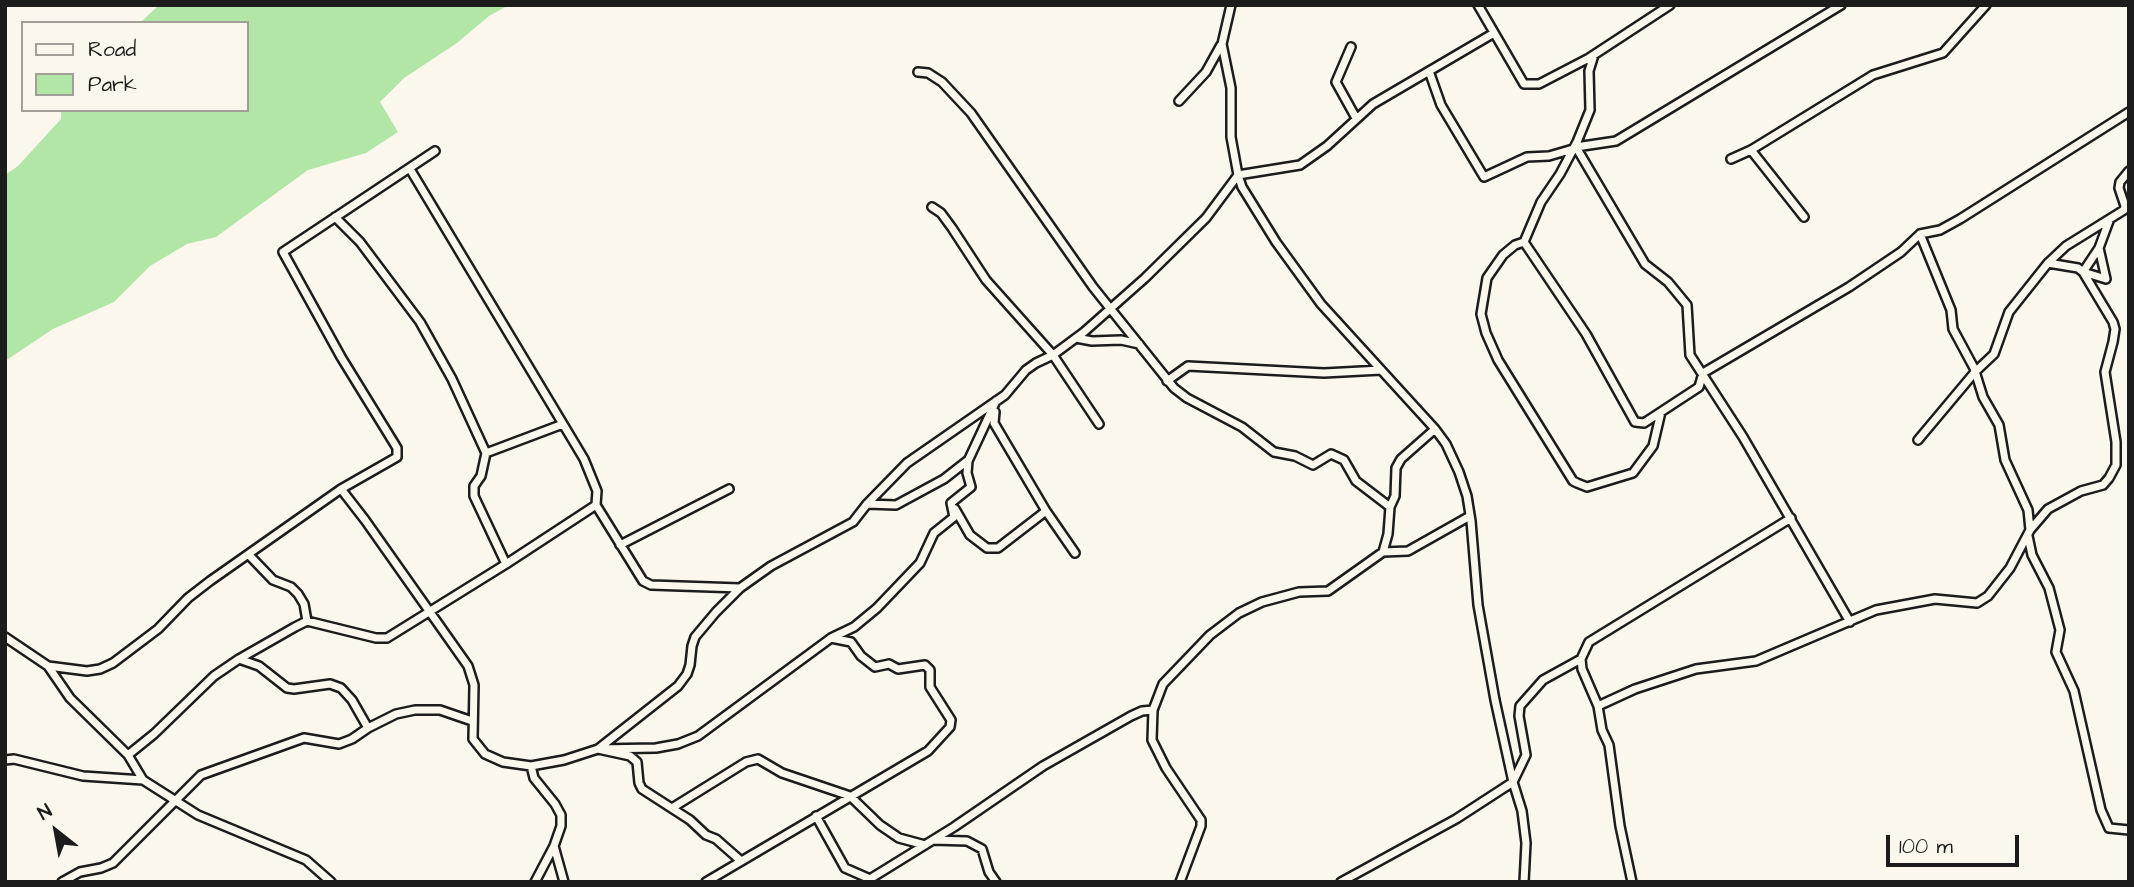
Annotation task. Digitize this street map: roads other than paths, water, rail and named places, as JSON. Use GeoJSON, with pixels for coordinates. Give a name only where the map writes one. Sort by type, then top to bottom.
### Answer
{"type":"FeatureCollection","features":[{"type":"Feature","properties":{"kind":"street"},"geometry":{"type":"LineString","coordinates":[[1179,101],[1206,72],[1222,44],[1231,5]]}},
{"type":"Feature","properties":{"kind":"street"},"geometry":{"type":"LineString","coordinates":[[1478,5],[1524,84],[1539,84],[1594,55],[1670,5]]}},
{"type":"Feature","properties":{"kind":"street"},"geometry":{"type":"LineString","coordinates":[[1841,5],[1616,141],[1576,147],[1646,264],[1668,282],[1687,305],[1690,355],[1791,518],[1850,622]]}},
{"type":"Feature","properties":{"kind":"street"},"geometry":{"type":"LineString","coordinates":[[1731,159],[1751,150],[1873,75],[1943,53],[1986,5]]}},
{"type":"Feature","properties":{"kind":"street"},"geometry":{"type":"LineString","coordinates":[[341,489],[452,641],[467,666],[474,685],[473,740],[485,754],[503,762],[531,766],[564,760],[598,748],[678,686],[690,665],[695,637],[740,587],[771,566],[853,522],[907,463],[997,401],[1026,370],[1076,338],[1145,278],[1206,218],[1238,175],[1300,165],[1327,146],[1373,104],[1493,33]]}},
{"type":"Feature","properties":{"kind":"street"},"geometry":{"type":"LineString","coordinates":[[1222,44],[1231,88],[1231,137],[1242,187],[1276,242],[1321,304],[1435,429],[1447,444],[1459,472],[1470,516],[1478,605],[1523,822],[1526,843],[1524,882]]}},
{"type":"Feature","properties":{"kind":"street"},"geometry":{"type":"LineString","coordinates":[[1351,47],[1336,82],[1356,118]]}},
{"type":"Feature","properties":{"kind":"street"},"geometry":{"type":"LineString","coordinates":[[1594,55],[1589,71],[1590,110],[1573,149],[1541,202],[1524,242],[1503,255],[1487,278],[1481,314],[1498,360],[1573,481],[1587,487],[1633,473],[1653,446],[1661,411]]}},
{"type":"Feature","properties":{"kind":"street"},"geometry":{"type":"LineString","coordinates":[[1429,71],[1441,105],[1484,177],[1527,157],[1549,156],[1573,149]]}},
{"type":"Feature","properties":{"kind":"street"},"geometry":{"type":"LineString","coordinates":[[918,72],[928,73],[942,82],[971,113],[1110,308],[1167,381],[1187,398],[1242,427],[1274,452],[1295,456],[1313,465],[1331,454],[1344,460],[1356,481],[1391,507]]}},
{"type":"Feature","properties":{"kind":"street"},"geometry":{"type":"LineString","coordinates":[[1524,242],[1586,334],[1635,422],[1644,423],[1699,387],[1703,373],[1849,287],[1901,253],[1920,234],[1940,230],[1961,219],[2129,111]]}},
{"type":"Feature","properties":{"kind":"street"},"geometry":{"type":"LineString","coordinates":[[1751,150],[1804,217]]}},
{"type":"Feature","properties":{"kind":"street"},"geometry":{"type":"LineString","coordinates":[[48,666],[87,671],[113,663],[158,629],[188,598],[341,489],[397,457],[398,453],[283,252],[435,151]]}},
{"type":"Feature","properties":{"kind":"street"},"geometry":{"type":"LineString","coordinates":[[410,169],[563,424],[591,474],[597,491],[596,505],[646,583],[740,587]]}},
{"type":"Feature","properties":{"kind":"street"},"geometry":{"type":"LineString","coordinates":[[1918,440],[1975,372],[1994,354],[2009,312],[2048,263],[2066,246],[2125,208],[2119,188],[2120,182],[2129,171]]}},
{"type":"Feature","properties":{"kind":"street"},"geometry":{"type":"LineString","coordinates":[[932,207],[941,213],[986,279],[1053,355],[1099,424]]}},
{"type":"Feature","properties":{"kind":"street"},"geometry":{"type":"LineString","coordinates":[[335,217],[360,242],[420,322],[452,379],[486,453],[481,476],[474,486],[474,496],[506,564]]}},
{"type":"Feature","properties":{"kind":"street"},"geometry":{"type":"LineString","coordinates":[[2083,272],[2099,248],[2109,220]]}},
{"type":"Feature","properties":{"kind":"street"},"geometry":{"type":"LineString","coordinates":[[1920,234],[1951,310],[1953,329],[1975,372],[1983,397],[2000,425],[2002,451],[2024,498],[2032,555],[2049,587],[2060,631],[2056,652],[2074,691],[2101,810],[2109,828],[2129,830]]}},
{"type":"Feature","properties":{"kind":"street"},"geometry":{"type":"LineString","coordinates":[[2083,272],[2106,279],[2099,248]]}},
{"type":"Feature","properties":{"kind":"street"},"geometry":{"type":"LineString","coordinates":[[1598,706],[1635,689],[1696,670],[1756,661],[1876,610],[1935,599],[1977,603],[1988,596],[2010,568],[2029,533],[2048,509],[2081,491],[2103,485],[2116,465],[2116,442],[2105,372],[2115,330],[2110,316],[2083,272],[2078,268],[2048,263]]}},
{"type":"Feature","properties":{"kind":"street"},"geometry":{"type":"LineString","coordinates":[[1076,338],[1092,341],[1121,340],[1140,344]]}},
{"type":"Feature","properties":{"kind":"street"},"geometry":{"type":"LineString","coordinates":[[1167,381],[1188,366],[1324,373],[1381,370]]}},
{"type":"Feature","properties":{"kind":"street"},"geometry":{"type":"LineString","coordinates":[[951,503],[971,487],[967,473],[968,460],[997,401]]}},
{"type":"Feature","properties":{"kind":"street"},"geometry":{"type":"LineString","coordinates":[[997,401],[994,423],[1046,511],[1075,553]]}},
{"type":"Feature","properties":{"kind":"street"},"geometry":{"type":"LineString","coordinates":[[486,453],[563,424]]}},
{"type":"Feature","properties":{"kind":"street"},"geometry":{"type":"LineString","coordinates":[[1383,552],[1395,496],[1396,468],[1401,459],[1435,429]]}},
{"type":"Feature","properties":{"kind":"street"},"geometry":{"type":"LineString","coordinates":[[867,504],[895,505],[944,480],[968,460]]}},
{"type":"Feature","properties":{"kind":"street"},"geometry":{"type":"LineString","coordinates":[[620,545],[729,489]]}},
{"type":"Feature","properties":{"kind":"street"},"geometry":{"type":"LineString","coordinates":[[951,503],[970,535],[987,548],[998,548],[1046,511]]}},
{"type":"Feature","properties":{"kind":"street"},"geometry":{"type":"LineString","coordinates":[[598,748],[656,748],[678,744],[698,736],[831,638],[854,627],[877,608],[920,562],[934,533],[954,517],[951,503]]}},
{"type":"Feature","properties":{"kind":"street"},"geometry":{"type":"LineString","coordinates":[[128,755],[154,734],[214,676],[307,621],[376,638],[387,638],[596,505]]}},
{"type":"Feature","properties":{"kind":"street"},"geometry":{"type":"LineString","coordinates":[[1180,882],[1201,820],[1166,768],[1152,740],[1153,710],[1163,684],[1210,635],[1239,613],[1262,602],[1299,592],[1328,590],[1383,552],[1408,551],[1470,516]]}},
{"type":"Feature","properties":{"kind":"street"},"geometry":{"type":"LineString","coordinates":[[1341,882],[1456,819],[1513,782],[1526,755],[1519,716],[1520,706],[1543,680],[1581,659],[1589,642],[1791,518]]}},
{"type":"Feature","properties":{"kind":"street"},"geometry":{"type":"LineString","coordinates":[[249,555],[273,580],[290,587],[298,594],[307,621]]}},
{"type":"Feature","properties":{"kind":"street"},"geometry":{"type":"LineString","coordinates":[[5,637],[48,666],[70,698],[128,755],[143,780],[198,815],[306,860],[331,882]]}},
{"type":"Feature","properties":{"kind":"street"},"geometry":{"type":"LineString","coordinates":[[706,882],[928,751],[950,727],[950,720],[930,687],[930,670],[925,665],[898,669],[889,664],[875,667],[861,656],[851,642],[831,638]]}},
{"type":"Feature","properties":{"kind":"street"},"geometry":{"type":"LineString","coordinates":[[239,659],[259,666],[288,688],[330,684],[341,688],[352,700],[368,728]]}},
{"type":"Feature","properties":{"kind":"street"},"geometry":{"type":"LineString","coordinates":[[1581,659],[1609,745],[1620,826],[1632,882]]}},
{"type":"Feature","properties":{"kind":"street"},"geometry":{"type":"LineString","coordinates":[[62,882],[80,872],[113,863],[201,775],[304,738],[339,744],[397,715],[415,710],[440,710],[472,721]]}},
{"type":"Feature","properties":{"kind":"street"},"geometry":{"type":"LineString","coordinates":[[816,816],[838,860],[845,868],[868,880],[929,843],[1043,766],[1131,716],[1153,710]]}},
{"type":"Feature","properties":{"kind":"street"},"geometry":{"type":"LineString","coordinates":[[598,748],[631,755],[637,762],[642,789],[690,820],[706,835],[716,838],[741,861]]}},
{"type":"Feature","properties":{"kind":"street"},"geometry":{"type":"LineString","coordinates":[[5,760],[15,759],[83,776],[143,780]]}},
{"type":"Feature","properties":{"kind":"street"},"geometry":{"type":"LineString","coordinates":[[672,808],[751,759],[758,759],[782,774],[850,796],[880,825],[899,838],[929,843],[967,841],[982,849],[989,872],[996,882]]}},
{"type":"Feature","properties":{"kind":"street"},"geometry":{"type":"LineString","coordinates":[[531,766],[534,778],[561,816],[554,846],[536,882]]}},
{"type":"Feature","properties":{"kind":"street"},"geometry":{"type":"LineString","coordinates":[[554,846],[564,882]]}}]}
